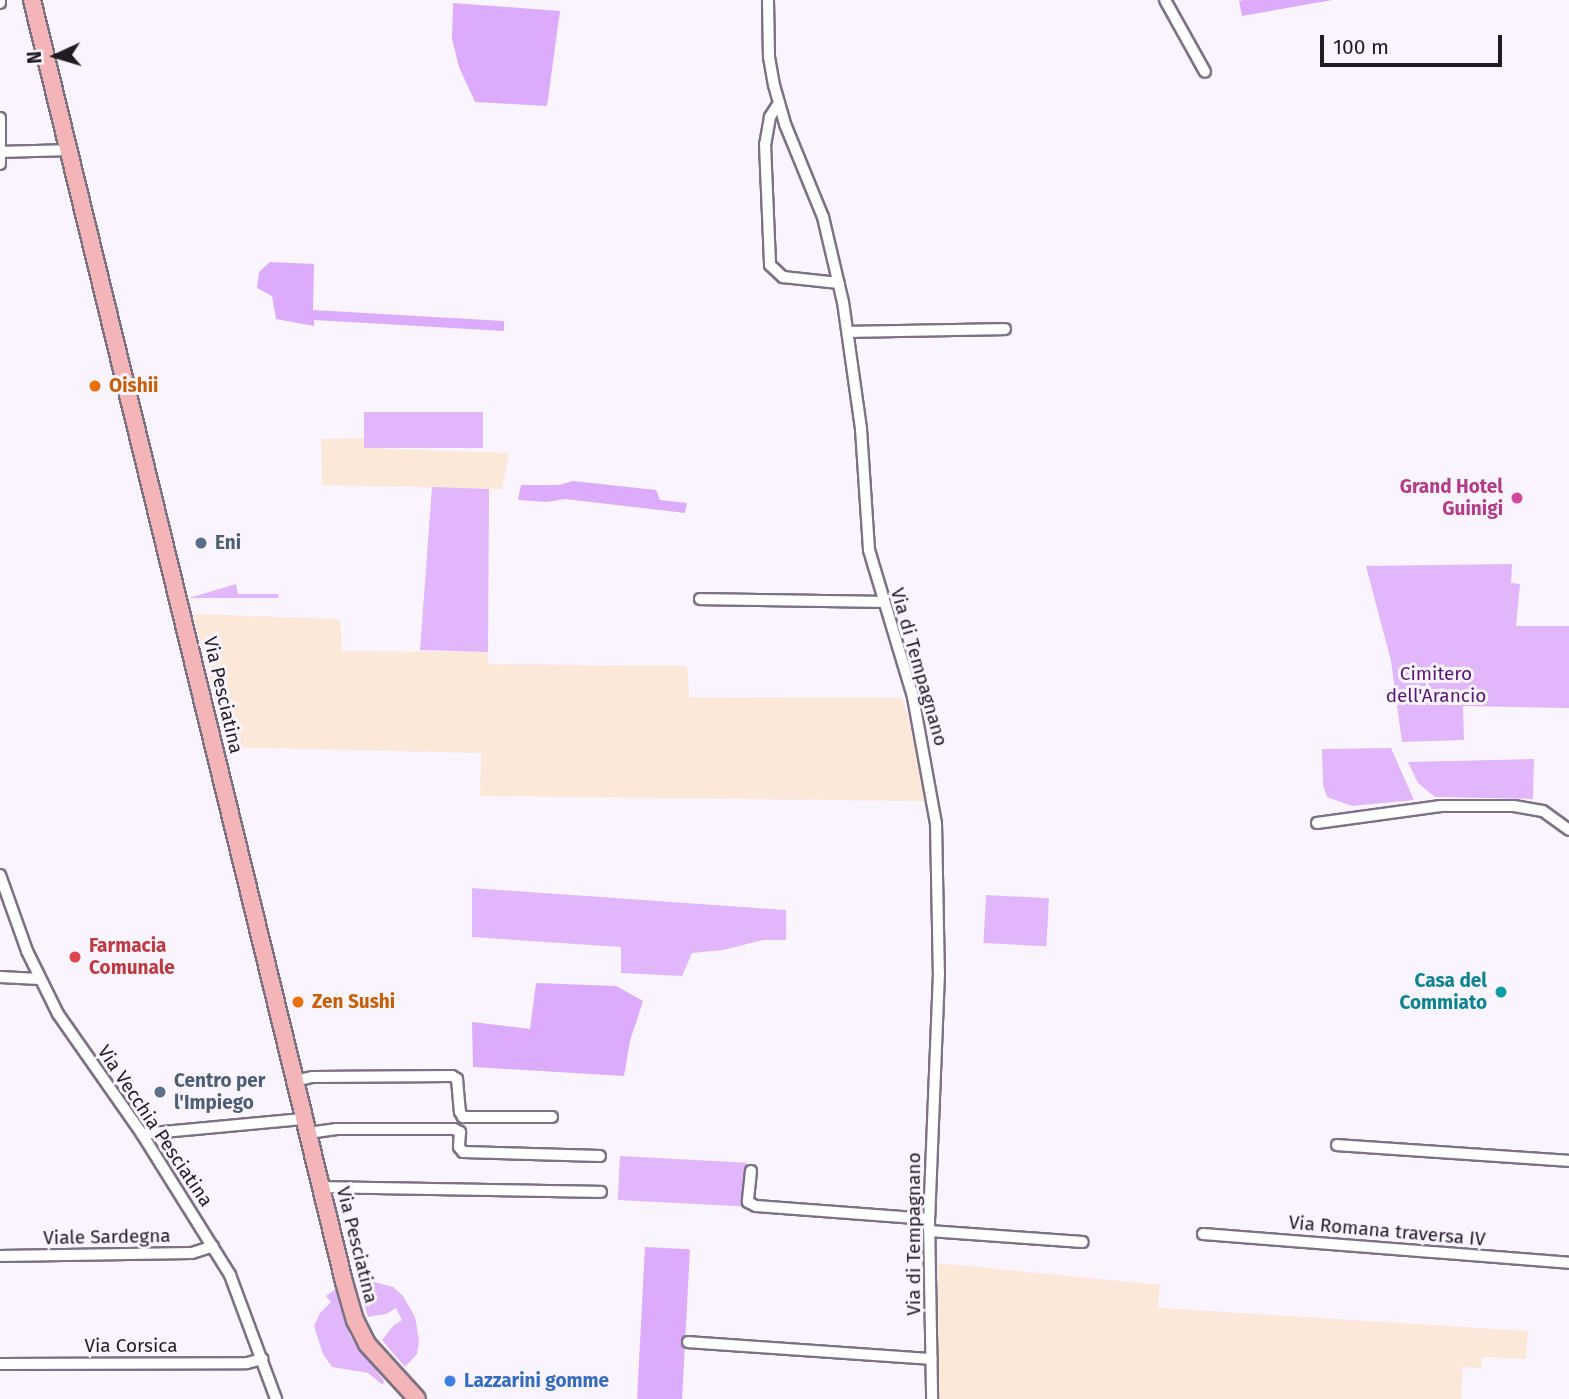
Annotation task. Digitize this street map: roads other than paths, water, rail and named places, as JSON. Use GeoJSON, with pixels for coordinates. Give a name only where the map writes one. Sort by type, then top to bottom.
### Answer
{"type":"FeatureCollection","features":[{"type":"Feature","properties":{"kind":"main road","name":"Via Pesciatina"},"geometry":{"type":"LineString","coordinates":[[32,0],[355,1320],[367,1345],[417,1399]]}},
{"type":"Feature","properties":{"kind":"street","name":"Via di Tempagnano"},"geometry":{"type":"LineString","coordinates":[[768,0],[769,57],[779,103],[823,216],[839,283],[849,332],[861,429],[869,550],[913,697],[936,823],[939,973],[929,1225],[932,1399]]}},
{"type":"Feature","properties":{"kind":"street"},"geometry":{"type":"LineString","coordinates":[[1165,0],[1205,72]]}},
{"type":"Feature","properties":{"kind":"street"},"geometry":{"type":"LineString","coordinates":[[779,103],[770,117],[765,144],[770,265],[783,278],[839,283]]}},
{"type":"Feature","properties":{"kind":"street"},"geometry":{"type":"LineString","coordinates":[[0,118],[0,164]]}},
{"type":"Feature","properties":{"kind":"street"},"geometry":{"type":"LineString","coordinates":[[1,152],[67,150]]}},
{"type":"Feature","properties":{"kind":"street"},"geometry":{"type":"LineString","coordinates":[[849,332],[1005,329]]}},
{"type":"Feature","properties":{"kind":"street"},"geometry":{"type":"LineString","coordinates":[[700,599],[883,602]]}},
{"type":"Feature","properties":{"kind":"street"},"geometry":{"type":"LineString","coordinates":[[1317,823],[1441,806],[1514,806],[1543,811],[1569,830]]}},
{"type":"Feature","properties":{"kind":"street","name":"Via Vecchia Pesciatina"},"geometry":{"type":"LineString","coordinates":[[0,875],[39,979],[58,1014],[142,1134],[230,1275],[276,1399]]}},
{"type":"Feature","properties":{"kind":"street"},"geometry":{"type":"LineString","coordinates":[[0,976],[39,979]]}},
{"type":"Feature","properties":{"kind":"street"},"geometry":{"type":"LineString","coordinates":[[295,1081],[313,1077],[452,1076],[457,1079],[460,1112],[463,1117],[552,1117]]}},
{"type":"Feature","properties":{"kind":"street"},"geometry":{"type":"LineString","coordinates":[[142,1134],[306,1126],[337,1129],[454,1129],[460,1132],[460,1147],[463,1152],[600,1156]]}},
{"type":"Feature","properties":{"kind":"street"},"geometry":{"type":"LineString","coordinates":[[1337,1145],[1569,1161]]}},
{"type":"Feature","properties":{"kind":"street"},"geometry":{"type":"LineString","coordinates":[[751,1171],[748,1202],[755,1206],[1083,1242]]}},
{"type":"Feature","properties":{"kind":"street"},"geometry":{"type":"LineString","coordinates":[[321,1187],[601,1192]]}},
{"type":"Feature","properties":{"kind":"street","name":"Via Romana traversa IV"},"geometry":{"type":"LineString","coordinates":[[1203,1234],[1569,1263]]}},
{"type":"Feature","properties":{"kind":"street","name":"Viale Sardegna"},"geometry":{"type":"LineString","coordinates":[[0,1256],[192,1253],[213,1246]]}},
{"type":"Feature","properties":{"kind":"street"},"geometry":{"type":"LineString","coordinates":[[688,1342],[931,1359]]}},
{"type":"Feature","properties":{"kind":"street","name":"Via Corsica"},"geometry":{"type":"LineString","coordinates":[[0,1364],[247,1363],[262,1359]]}},
{"type":"Feature","properties":{"kind":"place","name":"Oishii"},"geometry":{"type":"Point","coordinates":[95,386]}},
{"type":"Feature","properties":{"kind":"place","name":"Grand Hotel Guinigi"},"geometry":{"type":"Point","coordinates":[1517,498]}},
{"type":"Feature","properties":{"kind":"place","name":"Eni"},"geometry":{"type":"Point","coordinates":[201,543]}},
{"type":"Feature","properties":{"kind":"place","name":"Farmacia Comunale"},"geometry":{"type":"Point","coordinates":[75,957]}},
{"type":"Feature","properties":{"kind":"place","name":"Casa del Commiato"},"geometry":{"type":"Point","coordinates":[1501,992]}},
{"type":"Feature","properties":{"kind":"place","name":"Zen Sushi"},"geometry":{"type":"Point","coordinates":[298,1002]}},
{"type":"Feature","properties":{"kind":"place","name":"Centro per l'Impiego"},"geometry":{"type":"Point","coordinates":[160,1092]}},
{"type":"Feature","properties":{"kind":"place","name":"Lazzarini gomme"},"geometry":{"type":"Point","coordinates":[450,1381]}},
{"type":"Feature","properties":{"kind":"park label","name":"Cimitero dell'Arancio"},"geometry":{"type":"Point","coordinates":[1436,685]}}]}
